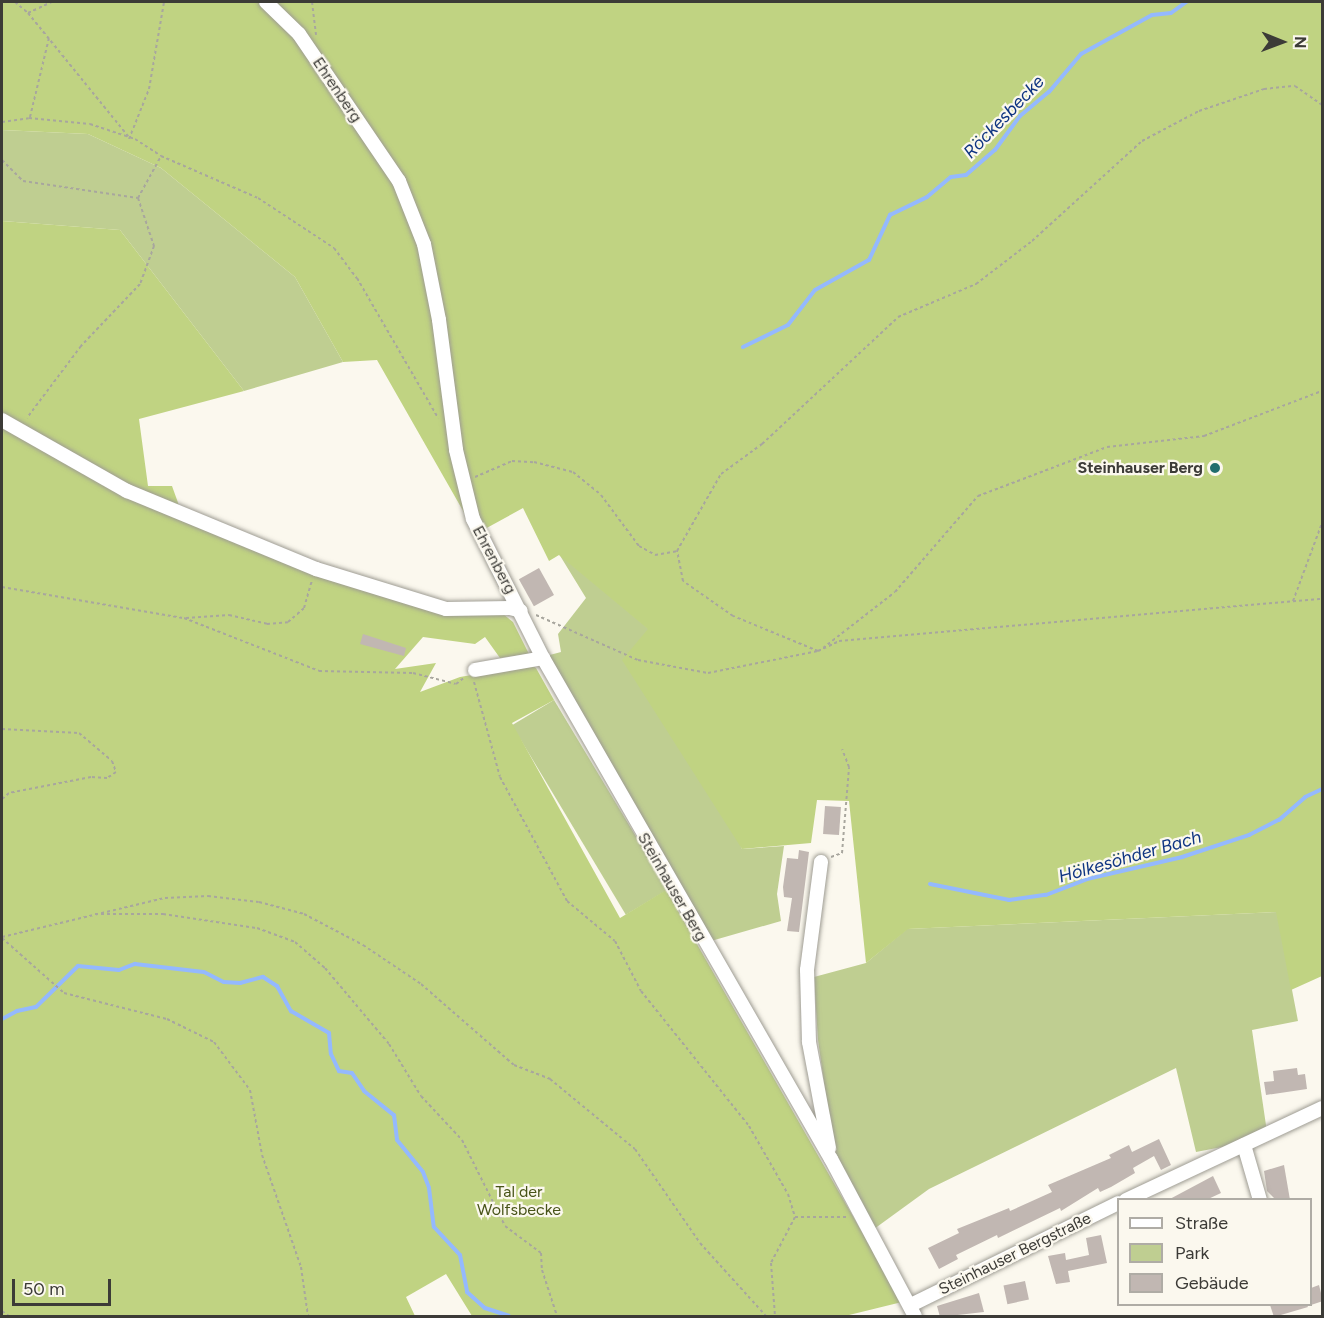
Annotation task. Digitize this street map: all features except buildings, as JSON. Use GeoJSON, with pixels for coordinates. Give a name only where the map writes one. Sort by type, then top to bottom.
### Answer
{"type":"FeatureCollection","features":[{"type":"Feature","properties":{"kind":"street","name":"Ehrenberg"},"geometry":{"type":"LineString","coordinates":[[266,2],[299,34],[399,181],[424,244],[439,320],[462,482],[473,519],[521,611]]}},
{"type":"Feature","properties":{"kind":"street","name":"Ehrenberg"},"geometry":{"type":"LineString","coordinates":[[2,420],[20,428],[127,491],[316,569],[446,609],[510,608],[521,611]]}},
{"type":"Feature","properties":{"kind":"street","name":"Steinhauser Berg"},"geometry":{"type":"LineString","coordinates":[[521,611],[543,658],[831,1159],[912,1308]]}},
{"type":"Feature","properties":{"kind":"street"},"geometry":{"type":"LineString","coordinates":[[475,670],[543,658]]}},
{"type":"Feature","properties":{"kind":"street","name":"Steinhauser Berg"},"geometry":{"type":"LineString","coordinates":[[821,862],[807,970],[809,1042],[831,1159]]}},
{"type":"Feature","properties":{"kind":"street"},"geometry":{"type":"LineString","coordinates":[[1130,1198],[1323,1108]]}},
{"type":"Feature","properties":{"kind":"street"},"geometry":{"type":"LineString","coordinates":[[1244,1145],[1259,1198]]}},
{"type":"Feature","properties":{"kind":"street","name":"Steinhauser Bergstraße"},"geometry":{"type":"LineString","coordinates":[[912,1308],[1117,1204]]}},
{"type":"Feature","properties":{"kind":"path"},"geometry":{"type":"LineString","coordinates":[[15,2],[28,13],[49,38],[129,139]]}},
{"type":"Feature","properties":{"kind":"path"},"geometry":{"type":"LineString","coordinates":[[28,13],[52,2]]}},
{"type":"Feature","properties":{"kind":"path"},"geometry":{"type":"LineString","coordinates":[[129,139],[149,89],[164,2]]}},
{"type":"Feature","properties":{"kind":"path"},"geometry":{"type":"LineString","coordinates":[[29,118],[49,38]]}},
{"type":"Feature","properties":{"kind":"path"},"geometry":{"type":"LineString","coordinates":[[818,651],[733,616],[683,581],[677,551],[721,474],[762,444],[783,421],[898,316],[975,284],[1032,241],[1142,141],[1199,111],[1264,89],[1295,86],[1323,105]]}},
{"type":"Feature","properties":{"kind":"path"},"geometry":{"type":"LineString","coordinates":[[2,122],[29,118],[90,124],[129,139],[161,156],[258,198],[334,248],[357,278],[438,419]]}},
{"type":"Feature","properties":{"kind":"path"},"geometry":{"type":"LineString","coordinates":[[20,428],[81,346],[140,284],[154,246],[138,198],[161,156]]}},
{"type":"Feature","properties":{"kind":"path"},"geometry":{"type":"LineString","coordinates":[[2,160],[23,181],[138,198]]}},
{"type":"Feature","properties":{"kind":"path"},"geometry":{"type":"LineString","coordinates":[[818,651],[896,592],[978,496],[1107,447],[1204,436],[1323,391]]}},
{"type":"Feature","properties":{"kind":"path"},"geometry":{"type":"LineString","coordinates":[[462,482],[512,461],[534,462],[573,472],[601,495],[639,546],[655,555],[677,551]]}},
{"type":"Feature","properties":{"kind":"path"},"geometry":{"type":"LineString","coordinates":[[1293,602],[1323,523]]}},
{"type":"Feature","properties":{"kind":"path"},"geometry":{"type":"LineString","coordinates":[[184,618],[229,615],[267,624],[288,622],[304,608],[316,569]]}},
{"type":"Feature","properties":{"kind":"path"},"geometry":{"type":"LineString","coordinates":[[2,587],[184,618],[319,671],[413,673],[456,684],[475,670],[480,711],[501,777],[567,901],[615,942],[640,991],[749,1126],[788,1194],[795,1217],[771,1263],[775,1317]]}},
{"type":"Feature","properties":{"kind":"path"},"geometry":{"type":"LineString","coordinates":[[521,611],[567,626],[638,660],[708,673],[818,651],[838,641],[1323,598]]}},
{"type":"Feature","properties":{"kind":"path"},"geometry":{"type":"LineString","coordinates":[[2,729],[79,733],[112,761],[116,772],[107,778],[44,786],[2,798]]}},
{"type":"Feature","properties":{"kind":"path"},"geometry":{"type":"LineString","coordinates":[[821,862],[842,853],[849,767],[842,748]]}},
{"type":"Feature","properties":{"kind":"path"},"geometry":{"type":"LineString","coordinates":[[2,937],[165,898],[208,896],[259,903],[304,914],[363,945],[421,984],[514,1065],[550,1078],[635,1149],[700,1243],[766,1317]]}},
{"type":"Feature","properties":{"kind":"path"},"geometry":{"type":"LineString","coordinates":[[93,914],[163,914],[256,928],[295,942],[325,968],[389,1044],[421,1096],[462,1140],[505,1226],[541,1253],[557,1317]]}},
{"type":"Feature","properties":{"kind":"path"},"geometry":{"type":"LineString","coordinates":[[2,937],[64,993],[167,1019],[214,1042],[250,1090],[262,1155],[301,1267],[308,1317]]}},
{"type":"Feature","properties":{"kind":"path"},"geometry":{"type":"LineString","coordinates":[[795,1217],[863,1217]]}},
{"type":"Feature","properties":{"kind":"path"},"geometry":{"type":"LineString","coordinates":[[2,1311],[9,1317]]}},
{"type":"Feature","properties":{"kind":"green space"},"geometry":{"type":"Polygon","coordinates":[[[2,2],[1322,2],[1322,976],[1291,990],[1276,912],[908,929],[866,963],[849,801],[817,800],[811,843],[742,849],[622,660],[648,629],[559,555],[549,561],[523,508],[483,530],[474,530],[377,360],[343,362],[295,277],[161,168],[88,134],[2,130],[2,2]]]}},
{"type":"Feature","properties":{"kind":"green space"},"geometry":{"type":"Polygon","coordinates":[[[2,130],[88,134],[161,168],[295,277],[343,362],[244,391],[120,230],[2,221],[2,130]]]}},
{"type":"Feature","properties":{"kind":"green space","name":"Tal der Wolfsbecke"},"geometry":{"type":"Polygon","coordinates":[[[2,221],[120,230],[244,391],[139,419],[148,486],[172,486],[181,511],[321,567],[441,609],[503,614],[513,622],[529,654],[500,658],[485,637],[475,644],[423,637],[395,669],[436,663],[420,692],[460,677],[531,665],[536,668],[554,700],[512,723],[620,918],[666,890],[902,1302],[845,1316],[472,1316],[446,1274],[406,1297],[415,1316],[2,1316],[2,221]]]}},
{"type":"Feature","properties":{"kind":"green space"},"geometry":{"type":"Polygon","coordinates":[[[559,554],[649,629],[742,849],[784,846],[777,894],[781,921],[711,941],[546,656],[561,652],[558,634],[586,598],[559,554]]]}},
{"type":"Feature","properties":{"kind":"green space"},"geometry":{"type":"Polygon","coordinates":[[[554,700],[668,889],[626,915],[512,725],[554,700]]]}},
{"type":"Feature","properties":{"kind":"green space"},"geometry":{"type":"Polygon","coordinates":[[[1277,912],[1298,1021],[1252,1030],[1267,1132],[1243,1143],[1196,1152],[1176,1068],[929,1189],[874,1229],[834,1154],[818,1040],[814,977],[866,963],[907,929],[1277,912]]]}},
{"type":"Feature","properties":{"kind":"waterway","name":"Röckesbecke"},"geometry":{"type":"LineString","coordinates":[[743,347],[788,325],[815,290],[869,260],[890,215],[927,197],[951,177],[966,175],[995,150],[1020,116],[1049,92],[1081,54],[1152,15],[1171,13],[1186,2]]}},
{"type":"Feature","properties":{"kind":"waterway","name":"Hölkesöhder Bach"},"geometry":{"type":"LineString","coordinates":[[930,884],[1009,900],[1046,895],[1087,879],[1182,857],[1249,835],[1279,820],[1305,797],[1322,789]]}},
{"type":"Feature","properties":{"kind":"waterway"},"geometry":{"type":"LineString","coordinates":[[2,1019],[17,1011],[36,1007],[78,966],[119,970],[135,964],[204,972],[224,982],[240,983],[263,977],[277,986],[291,1011],[329,1033],[331,1054],[339,1071],[352,1073],[364,1091],[394,1115],[397,1140],[423,1172],[429,1188],[434,1227],[460,1255],[467,1292],[485,1308],[509,1316]]}},
{"type":"Feature","properties":{"kind":"place","name":"Steinhauser Berg"},"geometry":{"type":"Point","coordinates":[1215,468]}}]}
